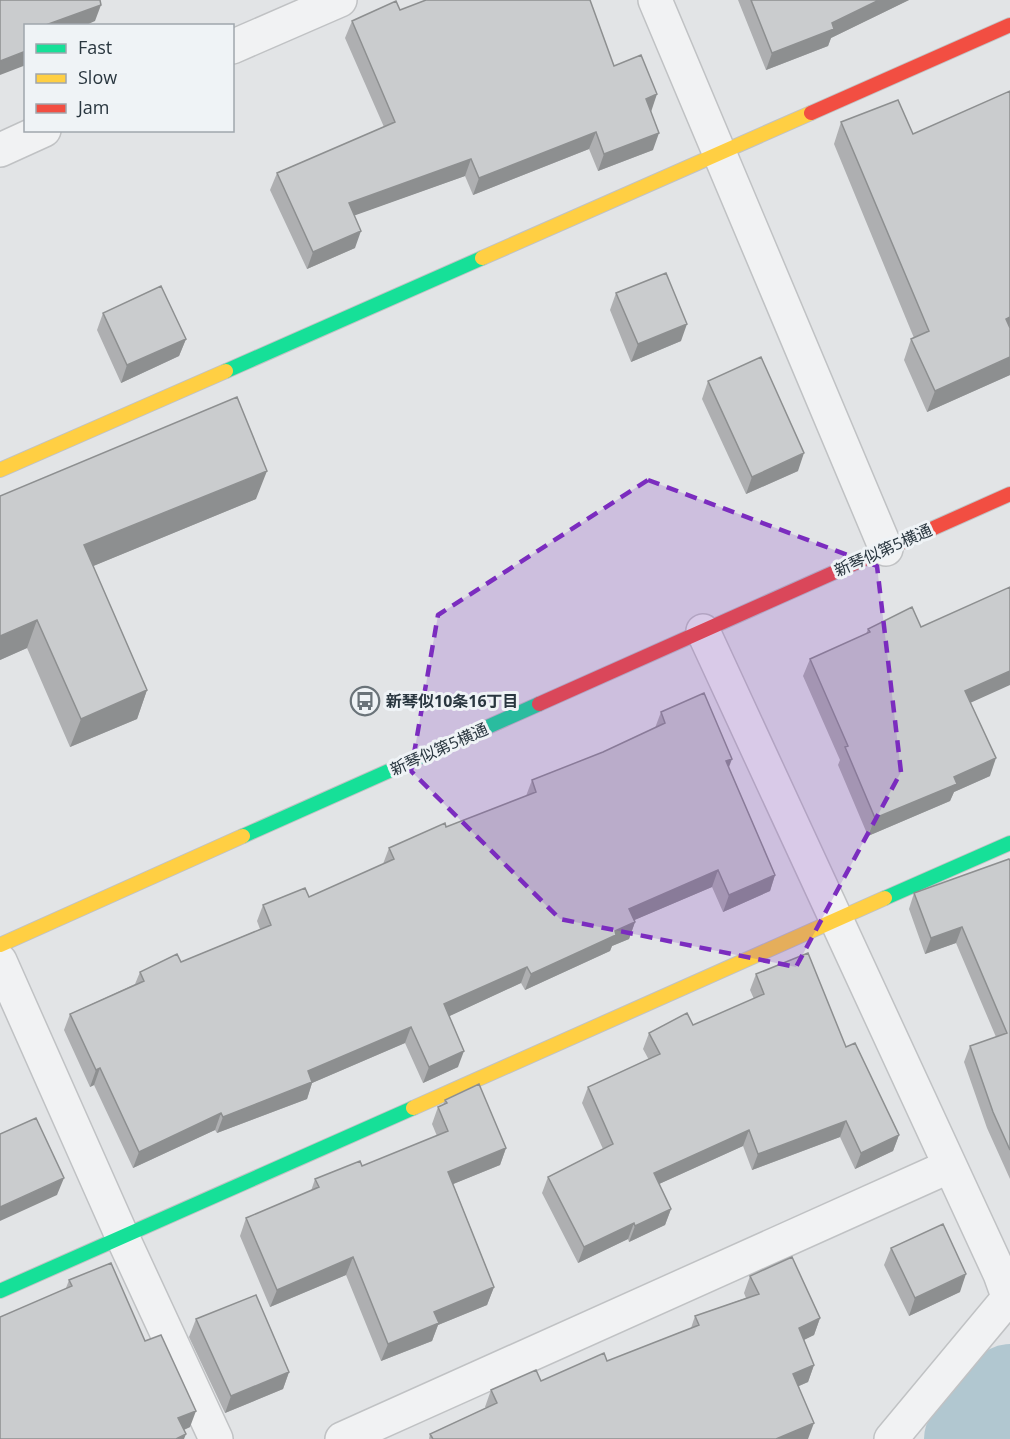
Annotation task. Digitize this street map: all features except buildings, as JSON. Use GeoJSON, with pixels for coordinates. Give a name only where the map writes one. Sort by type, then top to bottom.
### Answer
{"type":"FeatureCollection","features":[{"type":"Feature","properties":{"kind":"street"},"geometry":{"type":"LineString","coordinates":[[234,46],[340,0]]}},
{"type":"Feature","properties":{"kind":"street"},"geometry":{"type":"LineString","coordinates":[[655,0],[886,549]]}},
{"type":"Feature","properties":{"kind":"street"},"geometry":{"type":"LineString","coordinates":[[0,470],[1010,25]]}},
{"type":"Feature","properties":{"kind":"street"},"geometry":{"type":"LineString","coordinates":[[0,150],[40,132]]}},
{"type":"Feature","properties":{"kind":"street","name":"新琴似第5横通"},"geometry":{"type":"LineString","coordinates":[[0,945],[1010,494]]}},
{"type":"Feature","properties":{"kind":"street"},"geometry":{"type":"LineString","coordinates":[[703,631],[1009,1299],[891,1439]]}},
{"type":"Feature","properties":{"kind":"street"},"geometry":{"type":"LineString","coordinates":[[0,1291],[1010,843]]}},
{"type":"Feature","properties":{"kind":"street"},"geometry":{"type":"LineString","coordinates":[[0,961],[122,1236],[216,1439]]}},
{"type":"Feature","properties":{"kind":"street"},"geometry":{"type":"LineString","coordinates":[[342,1439],[950,1166]]}},
{"type":"Feature","properties":{"kind":"highlighted area"},"geometry":{"type":"Polygon","coordinates":[[[648,480],[877,566],[901,772],[796,967],[560,919],[411,771],[438,615],[648,480]]]}},
{"type":"Feature","properties":{"kind":"waterway"},"geometry":{"type":"LineString","coordinates":[[967,1439],[1010,1387]]}},
{"type":"Feature","properties":{"kind":"traffic: fast"},"geometry":{"type":"LineString","coordinates":[[226,371],[482,258]]}},
{"type":"Feature","properties":{"kind":"traffic: fast"},"geometry":{"type":"LineString","coordinates":[[243,836],[539,704]]}},
{"type":"Feature","properties":{"kind":"traffic: fast"},"geometry":{"type":"LineString","coordinates":[[885,898],[1010,843]]}},
{"type":"Feature","properties":{"kind":"traffic: fast"},"geometry":{"type":"LineString","coordinates":[[0,1291],[413,1108]]}},
{"type":"Feature","properties":{"kind":"traffic: slow"},"geometry":{"type":"LineString","coordinates":[[482,258],[811,113]]}},
{"type":"Feature","properties":{"kind":"traffic: slow"},"geometry":{"type":"LineString","coordinates":[[0,470],[226,371]]}},
{"type":"Feature","properties":{"kind":"traffic: slow"},"geometry":{"type":"LineString","coordinates":[[0,945],[243,836]]}},
{"type":"Feature","properties":{"kind":"traffic: slow"},"geometry":{"type":"LineString","coordinates":[[413,1108],[885,898]]}},
{"type":"Feature","properties":{"kind":"traffic: jam"},"geometry":{"type":"LineString","coordinates":[[811,113],[1010,25]]}},
{"type":"Feature","properties":{"kind":"traffic: jam"},"geometry":{"type":"LineString","coordinates":[[539,704],[1010,494]]}},
{"type":"Feature","properties":{"kind":"place","name":"新琴似10条16丁目"},"geometry":{"type":"Point","coordinates":[365,701]}}]}
